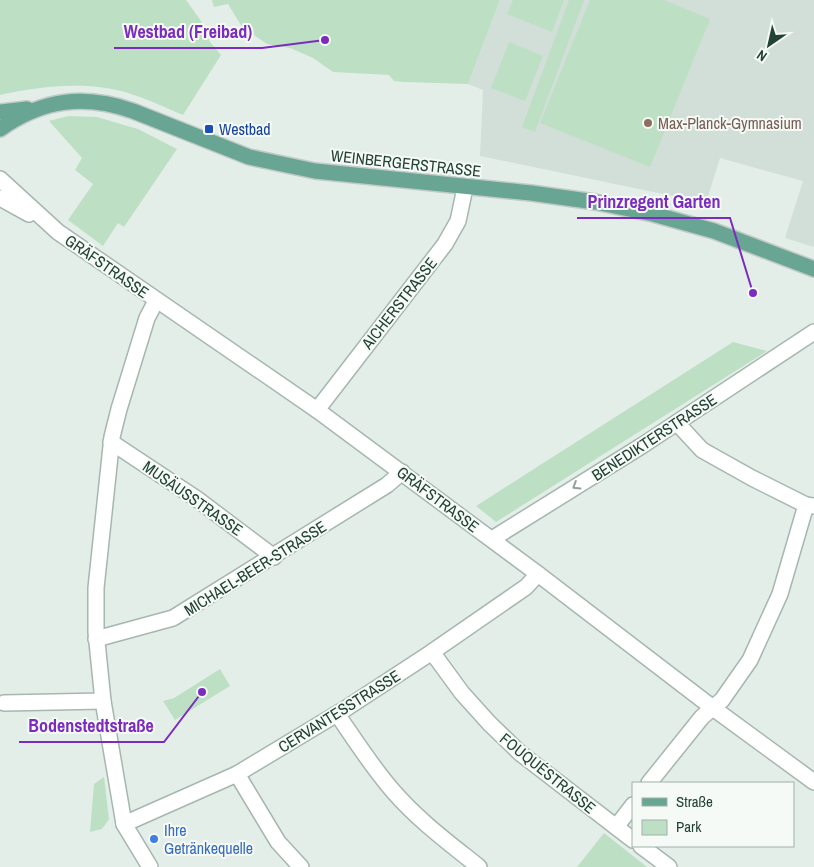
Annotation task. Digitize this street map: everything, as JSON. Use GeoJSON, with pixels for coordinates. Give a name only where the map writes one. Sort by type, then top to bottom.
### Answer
{"type":"FeatureCollection","features":[{"type":"Feature","properties":{"kind":"main road","name":"WEINBERGERSTRASSE"},"geometry":{"type":"LineString","coordinates":[[0,128],[38,108],[78,101],[115,105],[249,157],[315,171],[465,188],[531,193],[595,202],[654,214],[714,232],[814,269]]}},
{"type":"Feature","properties":{"kind":"main road"},"geometry":{"type":"LineString","coordinates":[[0,112],[38,108]]}},
{"type":"Feature","properties":{"kind":"street","name":"GRÄFSTRASSE"},"geometry":{"type":"LineString","coordinates":[[0,179],[53,229]]}},
{"type":"Feature","properties":{"kind":"street","name":"AICHERSTRASSE"},"geometry":{"type":"LineString","coordinates":[[317,410],[445,244],[458,221],[465,188]]}},
{"type":"Feature","properties":{"kind":"street","name":"GRÄFSTRASSE"},"geometry":{"type":"LineString","coordinates":[[0,198],[53,229],[317,410],[492,539],[713,708],[814,782]]}},
{"type":"Feature","properties":{"kind":"street"},"geometry":{"type":"LineString","coordinates":[[150,867],[124,824],[112,761],[96,639],[96,588],[111,442],[119,409],[147,318],[156,301]]}},
{"type":"Feature","properties":{"kind":"street","name":"BENEDIKTERSTRASSE"},"geometry":{"type":"LineString","coordinates":[[492,539],[677,423],[814,332]]}},
{"type":"Feature","properties":{"kind":"street"},"geometry":{"type":"LineString","coordinates":[[650,782],[702,717],[722,700],[750,660],[780,594],[810,505],[752,478],[702,450],[677,423]]}},
{"type":"Feature","properties":{"kind":"street","name":"MUSÄUSSTRASSE"},"geometry":{"type":"LineString","coordinates":[[111,442],[197,499],[274,556]]}},
{"type":"Feature","properties":{"kind":"street","name":"MICHAEL-BEER-STRASSE"},"geometry":{"type":"LineString","coordinates":[[96,639],[173,618],[387,485],[402,472]]}},
{"type":"Feature","properties":{"kind":"street","name":"CERVANTESSTRASSE"},"geometry":{"type":"LineString","coordinates":[[124,824],[237,774],[337,714],[432,652],[526,587],[538,574]]}},
{"type":"Feature","properties":{"kind":"street","name":"FOUQUÉSTRASSE"},"geometry":{"type":"LineString","coordinates":[[432,652],[462,693],[520,753],[632,839]]}},
{"type":"Feature","properties":{"kind":"street"},"geometry":{"type":"LineString","coordinates":[[4,703],[104,701]]}},
{"type":"Feature","properties":{"kind":"street"},"geometry":{"type":"LineString","coordinates":[[337,714],[374,768],[394,793],[425,824],[479,867]]}},
{"type":"Feature","properties":{"kind":"street"},"geometry":{"type":"LineString","coordinates":[[237,774],[278,842],[301,867]]}},
{"type":"Feature","properties":{"kind":"street"},"geometry":{"type":"LineString","coordinates":[[616,827],[632,805]]}},
{"type":"Feature","properties":{"kind":"street"},"geometry":{"type":"LineString","coordinates":[[642,847],[669,867]]}},
{"type":"Feature","properties":{"kind":"shaded area","name":"Max-Planck-Gymnasium"},"geometry":{"type":"Polygon","coordinates":[[[500,0],[814,0],[814,247],[785,238],[803,181],[720,158],[706,203],[480,156],[483,90],[468,84],[500,0]]]}},
{"type":"Feature","properties":{"kind":"green space"},"geometry":{"type":"Polygon","coordinates":[[[0,0],[186,0],[201,21],[210,42],[221,55],[183,115],[132,94],[94,87],[47,87],[0,95],[0,0]]]}},
{"type":"Feature","properties":{"kind":"green space"},"geometry":{"type":"Polygon","coordinates":[[[212,0],[500,0],[468,84],[404,82],[394,81],[389,75],[333,72],[313,58],[290,48],[267,44],[242,27],[228,4],[214,7],[212,0]]]}},
{"type":"Feature","properties":{"kind":"green space"},"geometry":{"type":"Polygon","coordinates":[[[513,0],[564,0],[552,32],[507,14],[513,0]]]}},
{"type":"Feature","properties":{"kind":"green space"},"geometry":{"type":"Polygon","coordinates":[[[569,0],[584,0],[535,132],[522,127],[569,0]]]}},
{"type":"Feature","properties":{"kind":"green space"},"geometry":{"type":"Polygon","coordinates":[[[590,0],[664,0],[710,19],[650,167],[540,123],[590,0]]]}},
{"type":"Feature","properties":{"kind":"green space"},"geometry":{"type":"Polygon","coordinates":[[[509,42],[543,56],[525,101],[491,88],[509,42]]]}},
{"type":"Feature","properties":{"kind":"green space"},"geometry":{"type":"Polygon","coordinates":[[[68,116],[97,117],[138,129],[177,149],[124,227],[118,223],[103,246],[68,220],[93,184],[75,170],[82,158],[49,121],[68,116]]]}},
{"type":"Feature","properties":{"kind":"green space"},"geometry":{"type":"Polygon","coordinates":[[[733,342],[767,351],[496,522],[476,506],[733,342]]]}},
{"type":"Feature","properties":{"kind":"green space"},"geometry":{"type":"Polygon","coordinates":[[[220,669],[230,686],[175,720],[163,701],[174,698],[220,669]]]}},
{"type":"Feature","properties":{"kind":"green space"},"geometry":{"type":"Polygon","coordinates":[[[104,777],[109,819],[102,829],[90,832],[94,784],[104,777]]]}},
{"type":"Feature","properties":{"kind":"green space"},"geometry":{"type":"Polygon","coordinates":[[[604,833],[647,867],[577,867],[604,833]]]}},
{"type":"Feature","properties":{"kind":"place","name":"Westbad (Freibad)"},"geometry":{"type":"Point","coordinates":[325,40]}},
{"type":"Feature","properties":{"kind":"place","name":"Max-Planck-Gymnasium"},"geometry":{"type":"Point","coordinates":[648,123]}},
{"type":"Feature","properties":{"kind":"place","name":"Westbad"},"geometry":{"type":"Point","coordinates":[209,129]}},
{"type":"Feature","properties":{"kind":"place","name":"Prinzregent Garten"},"geometry":{"type":"Point","coordinates":[753,293]}},
{"type":"Feature","properties":{"kind":"place","name":"Bodenstedtstraße"},"geometry":{"type":"Point","coordinates":[202,692]}},
{"type":"Feature","properties":{"kind":"place","name":"Ihre Getränkequelle"},"geometry":{"type":"Point","coordinates":[154,839]}}]}
